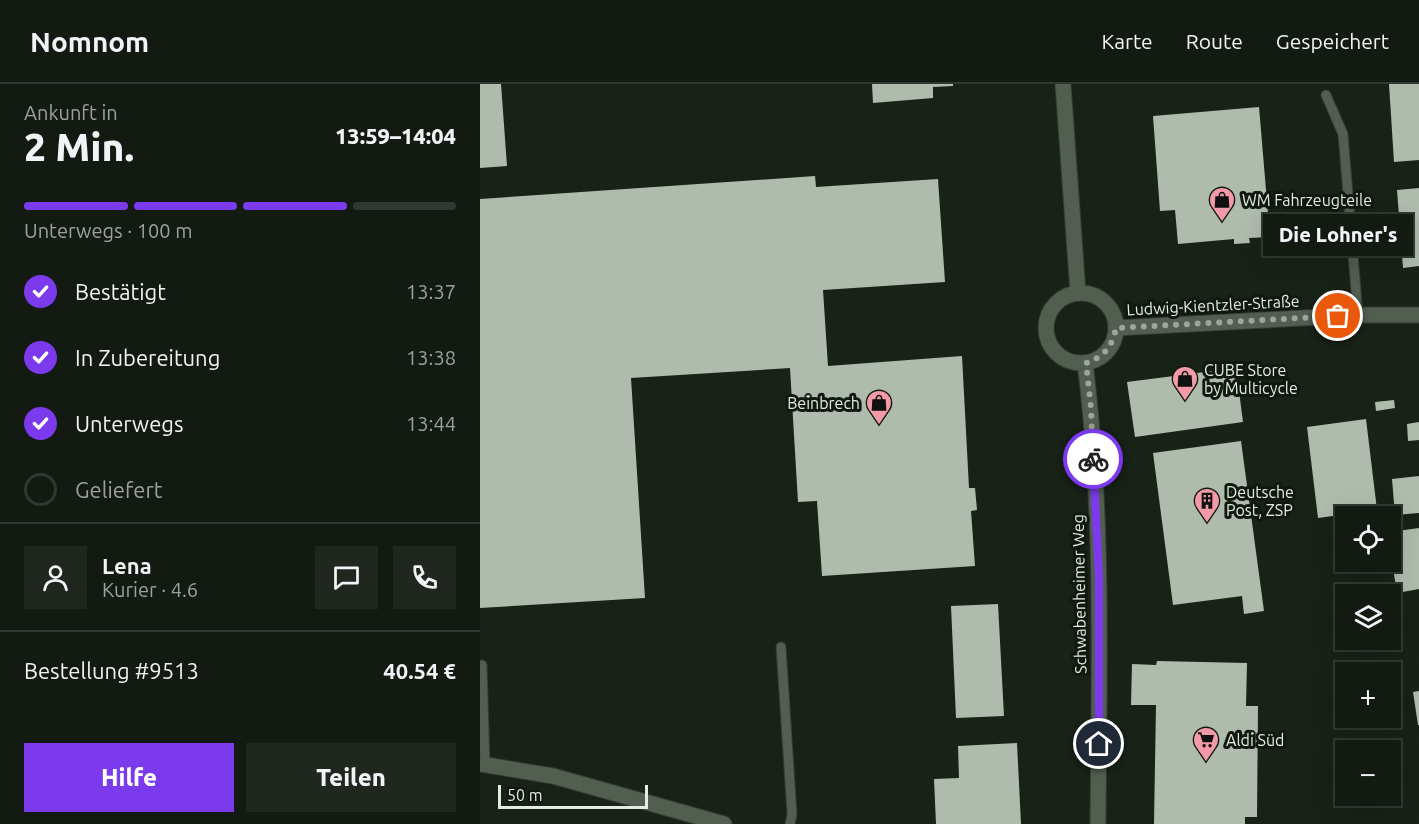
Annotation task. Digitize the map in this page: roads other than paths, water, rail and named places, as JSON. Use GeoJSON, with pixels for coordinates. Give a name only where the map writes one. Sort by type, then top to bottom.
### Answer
{"type":"FeatureCollection","features":[{"type":"Feature","properties":{"kind":"street"},"geometry":{"type":"LineString","coordinates":[[1063,84],[1078,293]]}},
{"type":"Feature","properties":{"kind":"street"},"geometry":{"type":"LineString","coordinates":[[1078,293],[1088,294],[1105,302],[1115,318],[1116,328],[1114,340],[1107,351],[1097,359],[1086,363],[1074,362],[1055,351],[1046,331],[1051,310],[1067,296],[1078,293]]}},
{"type":"Feature","properties":{"kind":"street","name":"Ludwig-Kientzler-Straße"},"geometry":{"type":"LineString","coordinates":[[1116,328],[1358,315],[1419,315]]}},
{"type":"Feature","properties":{"kind":"street","name":"Schwabenheimer Weg"},"geometry":{"type":"LineString","coordinates":[[1086,363],[1091,408],[1099,577],[1098,824]]}},
{"type":"Feature","properties":{"kind":"street"},"geometry":{"type":"LineString","coordinates":[[482,764],[553,776],[724,824]]}},
{"type":"Feature","properties":{"kind":"lane"},"geometry":{"type":"LineString","coordinates":[[1326,95],[1343,134],[1358,315]]}},
{"type":"Feature","properties":{"kind":"lane"},"geometry":{"type":"LineString","coordinates":[[781,647],[792,814],[790,824]]}},
{"type":"Feature","properties":{"kind":"lane"},"geometry":{"type":"LineString","coordinates":[[482,665],[482,764]]}},
{"type":"Feature","properties":{"kind":"place","name":"WM Fahrzeugteile"},"geometry":{"type":"Point","coordinates":[1222,223]}},
{"type":"Feature","properties":{"kind":"place","name":"Die Lohner's"},"geometry":{"type":"Point","coordinates":[1338,316]}},
{"type":"Feature","properties":{"kind":"place","name":"CUBE Store by Multicycle"},"geometry":{"type":"Point","coordinates":[1185,402]}},
{"type":"Feature","properties":{"kind":"place","name":"Beinbrech"},"geometry":{"type":"Point","coordinates":[879,426]}},
{"type":"Feature","properties":{"kind":"place","name":"Deutsche Post, ZSP"},"geometry":{"type":"Point","coordinates":[1207,524]}},
{"type":"Feature","properties":{"kind":"place","name":"Aldi Süd"},"geometry":{"type":"Point","coordinates":[1206,763]}}]}
